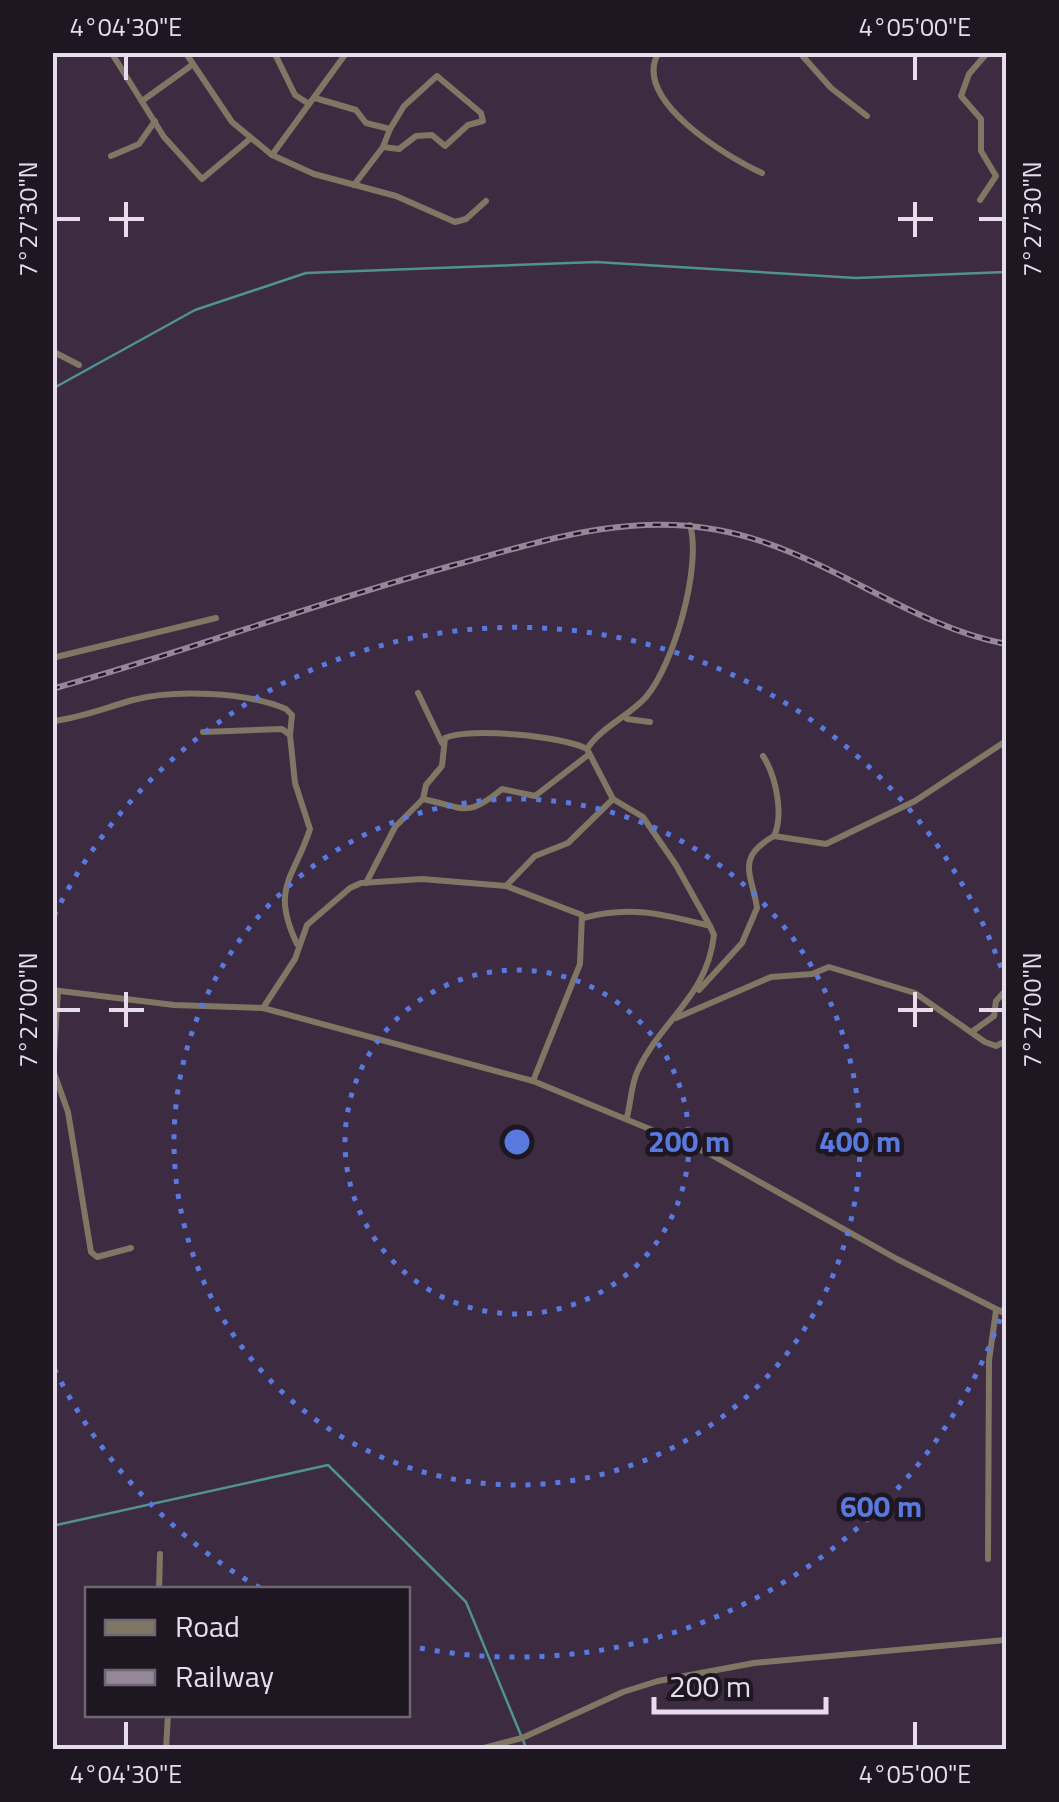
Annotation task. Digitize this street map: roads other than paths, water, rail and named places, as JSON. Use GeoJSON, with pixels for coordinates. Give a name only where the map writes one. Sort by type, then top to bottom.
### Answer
{"type":"FeatureCollection","features":[{"type":"Feature","properties":{"kind":"street"},"geometry":{"type":"LineString","coordinates":[[111,52],[164,137],[202,180],[251,138]]}},
{"type":"Feature","properties":{"kind":"street"},"geometry":{"type":"LineString","coordinates":[[186,52],[232,122],[272,155],[396,196],[455,222],[466,220],[486,201]]}},
{"type":"Feature","properties":{"kind":"street"},"geometry":{"type":"LineString","coordinates":[[274,52],[295,95],[356,110],[366,123],[390,128]]}},
{"type":"Feature","properties":{"kind":"street"},"geometry":{"type":"LineString","coordinates":[[272,155],[346,52]]}},
{"type":"Feature","properties":{"kind":"street"},"geometry":{"type":"LineString","coordinates":[[659,52],[651,64],[653,82],[693,133],[762,173]]}},
{"type":"Feature","properties":{"kind":"street"},"geometry":{"type":"LineString","coordinates":[[799,52],[832,88],[866,116]]}},
{"type":"Feature","properties":{"kind":"street"},"geometry":{"type":"LineString","coordinates":[[980,200],[996,176],[981,151],[981,119],[962,96],[969,74],[988,52]]}},
{"type":"Feature","properties":{"kind":"street"},"geometry":{"type":"LineString","coordinates":[[142,101],[192,65]]}},
{"type":"Feature","properties":{"kind":"street"},"geometry":{"type":"LineString","coordinates":[[354,185],[383,147],[404,106],[437,76],[481,113],[484,121],[468,125],[445,146],[432,134],[416,136],[399,148],[383,147]]}},
{"type":"Feature","properties":{"kind":"street"},"geometry":{"type":"LineString","coordinates":[[111,156],[139,144],[155,120]]}},
{"type":"Feature","properties":{"kind":"street"},"geometry":{"type":"LineString","coordinates":[[52,351],[79,364]]}},
{"type":"Feature","properties":{"kind":"street"},"geometry":{"type":"LineString","coordinates":[[423,799],[468,811],[487,805],[502,790],[535,796],[626,718],[650,693],[683,618],[696,545],[690,526]]}},
{"type":"Feature","properties":{"kind":"street"},"geometry":{"type":"LineString","coordinates":[[52,658],[216,618]]}},
{"type":"Feature","properties":{"kind":"street"},"geometry":{"type":"LineString","coordinates":[[52,722],[119,708],[130,700],[201,692],[286,709],[292,715],[295,783],[310,829],[285,882],[289,926],[298,945]]}},
{"type":"Feature","properties":{"kind":"street"},"geometry":{"type":"LineString","coordinates":[[366,883],[395,826],[423,799],[426,785],[446,760],[443,744],[418,693]]}},
{"type":"Feature","properties":{"kind":"street"},"geometry":{"type":"LineString","coordinates":[[626,718],[650,722]]}},
{"type":"Feature","properties":{"kind":"street"},"geometry":{"type":"LineString","coordinates":[[443,744],[453,734],[473,729],[564,739],[587,752],[613,798],[643,817],[710,926],[714,940],[698,991]]}},
{"type":"Feature","properties":{"kind":"street"},"geometry":{"type":"LineString","coordinates":[[203,732],[282,730],[290,735]]}},
{"type":"Feature","properties":{"kind":"street"},"geometry":{"type":"LineString","coordinates":[[627,1117],[638,1070],[698,991],[742,943],[757,908],[748,879],[748,864],[757,846],[774,836],[826,844],[915,801],[1006,741]]}},
{"type":"Feature","properties":{"kind":"street"},"geometry":{"type":"LineString","coordinates":[[763,756],[770,766],[780,814],[774,836]]}},
{"type":"Feature","properties":{"kind":"street"},"geometry":{"type":"LineString","coordinates":[[506,886],[535,856],[568,842],[613,798]]}},
{"type":"Feature","properties":{"kind":"street"},"geometry":{"type":"LineString","coordinates":[[264,1008],[295,959],[307,924],[321,910],[366,883],[422,878],[506,886],[575,910],[582,918],[580,964],[533,1081]]}},
{"type":"Feature","properties":{"kind":"street"},"geometry":{"type":"LineString","coordinates":[[582,918],[631,909],[710,926]]}},
{"type":"Feature","properties":{"kind":"street"},"geometry":{"type":"LineString","coordinates":[[676,1018],[771,977],[812,974],[829,967],[857,972],[915,993],[985,1042],[996,1046],[1006,1041]]}},
{"type":"Feature","properties":{"kind":"street"},"geometry":{"type":"LineString","coordinates":[[972,1031],[994,1016],[996,1001],[1006,990]]}},
{"type":"Feature","properties":{"kind":"street"},"geometry":{"type":"LineString","coordinates":[[131,1248],[97,1258],[91,1252],[68,1112],[53,1070],[55,991],[174,1004],[264,1008],[533,1081],[708,1153],[1006,1314]]}},
{"type":"Feature","properties":{"kind":"street"},"geometry":{"type":"LineString","coordinates":[[988,1559],[989,1360],[996,1311]]}},
{"type":"Feature","properties":{"kind":"street"},"geometry":{"type":"LineString","coordinates":[[159,1587],[160,1554]]}},
{"type":"Feature","properties":{"kind":"street"},"geometry":{"type":"LineString","coordinates":[[476,1750],[522,1738],[623,1692],[658,1681],[754,1662],[1006,1640]]}},
{"type":"Feature","properties":{"kind":"street"},"geometry":{"type":"LineString","coordinates":[[166,1750],[168,1717]]}},
{"type":"Feature","properties":{"kind":"waterway"},"geometry":{"type":"LineString","coordinates":[[52,389],[195,310],[306,273],[596,262],[856,278],[1006,272]]}},
{"type":"Feature","properties":{"kind":"waterway"},"geometry":{"type":"LineString","coordinates":[[52,1526],[328,1465],[466,1602],[527,1750]]}},
{"type":"Feature","properties":{"kind":"railway"},"geometry":{"type":"LineString","coordinates":[[52,689],[491,555],[555,538],[651,525],[718,530],[756,540],[793,553],[933,620],[1006,644]]}}]}
